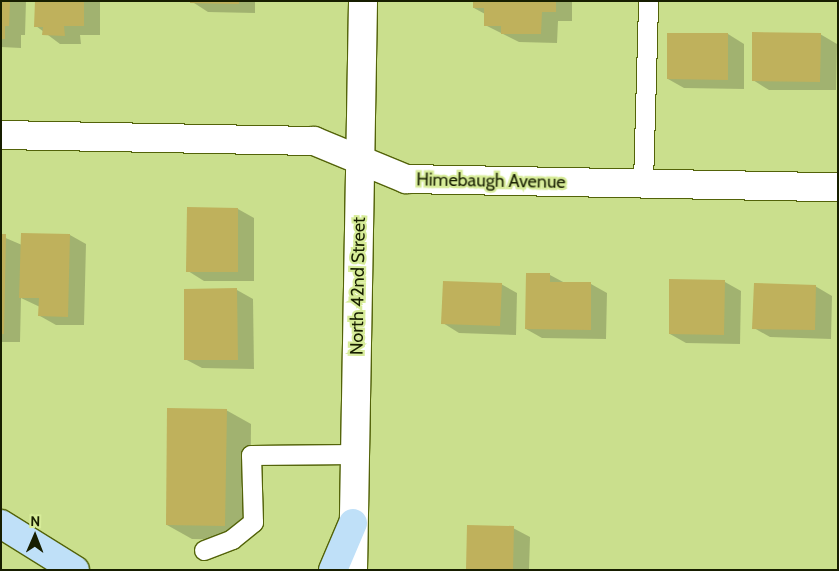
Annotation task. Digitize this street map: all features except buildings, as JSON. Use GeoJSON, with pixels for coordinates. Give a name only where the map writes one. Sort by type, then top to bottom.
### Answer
{"type":"FeatureCollection","features":[{"type":"Feature","properties":{"kind":"main road"},"geometry":{"type":"LineString","coordinates":[[333,570],[354,523]]}},
{"type":"Feature","properties":{"kind":"main road"},"geometry":{"type":"LineString","coordinates":[[1,524],[75,570]]}},
{"type":"Feature","properties":{"kind":"street","name":"North 42nd Street"},"geometry":{"type":"LineString","coordinates":[[353,570],[363,1]]}},
{"type":"Feature","properties":{"kind":"street","name":"Himebaugh Avenue"},"geometry":{"type":"LineString","coordinates":[[1,134],[314,140],[406,179],[838,187]]}},
{"type":"Feature","properties":{"kind":"lane"},"geometry":{"type":"LineString","coordinates":[[643,183],[648,1]]}},
{"type":"Feature","properties":{"kind":"lane"},"geometry":{"type":"LineString","coordinates":[[204,550],[232,539],[253,522],[251,455],[355,454]]}}]}
